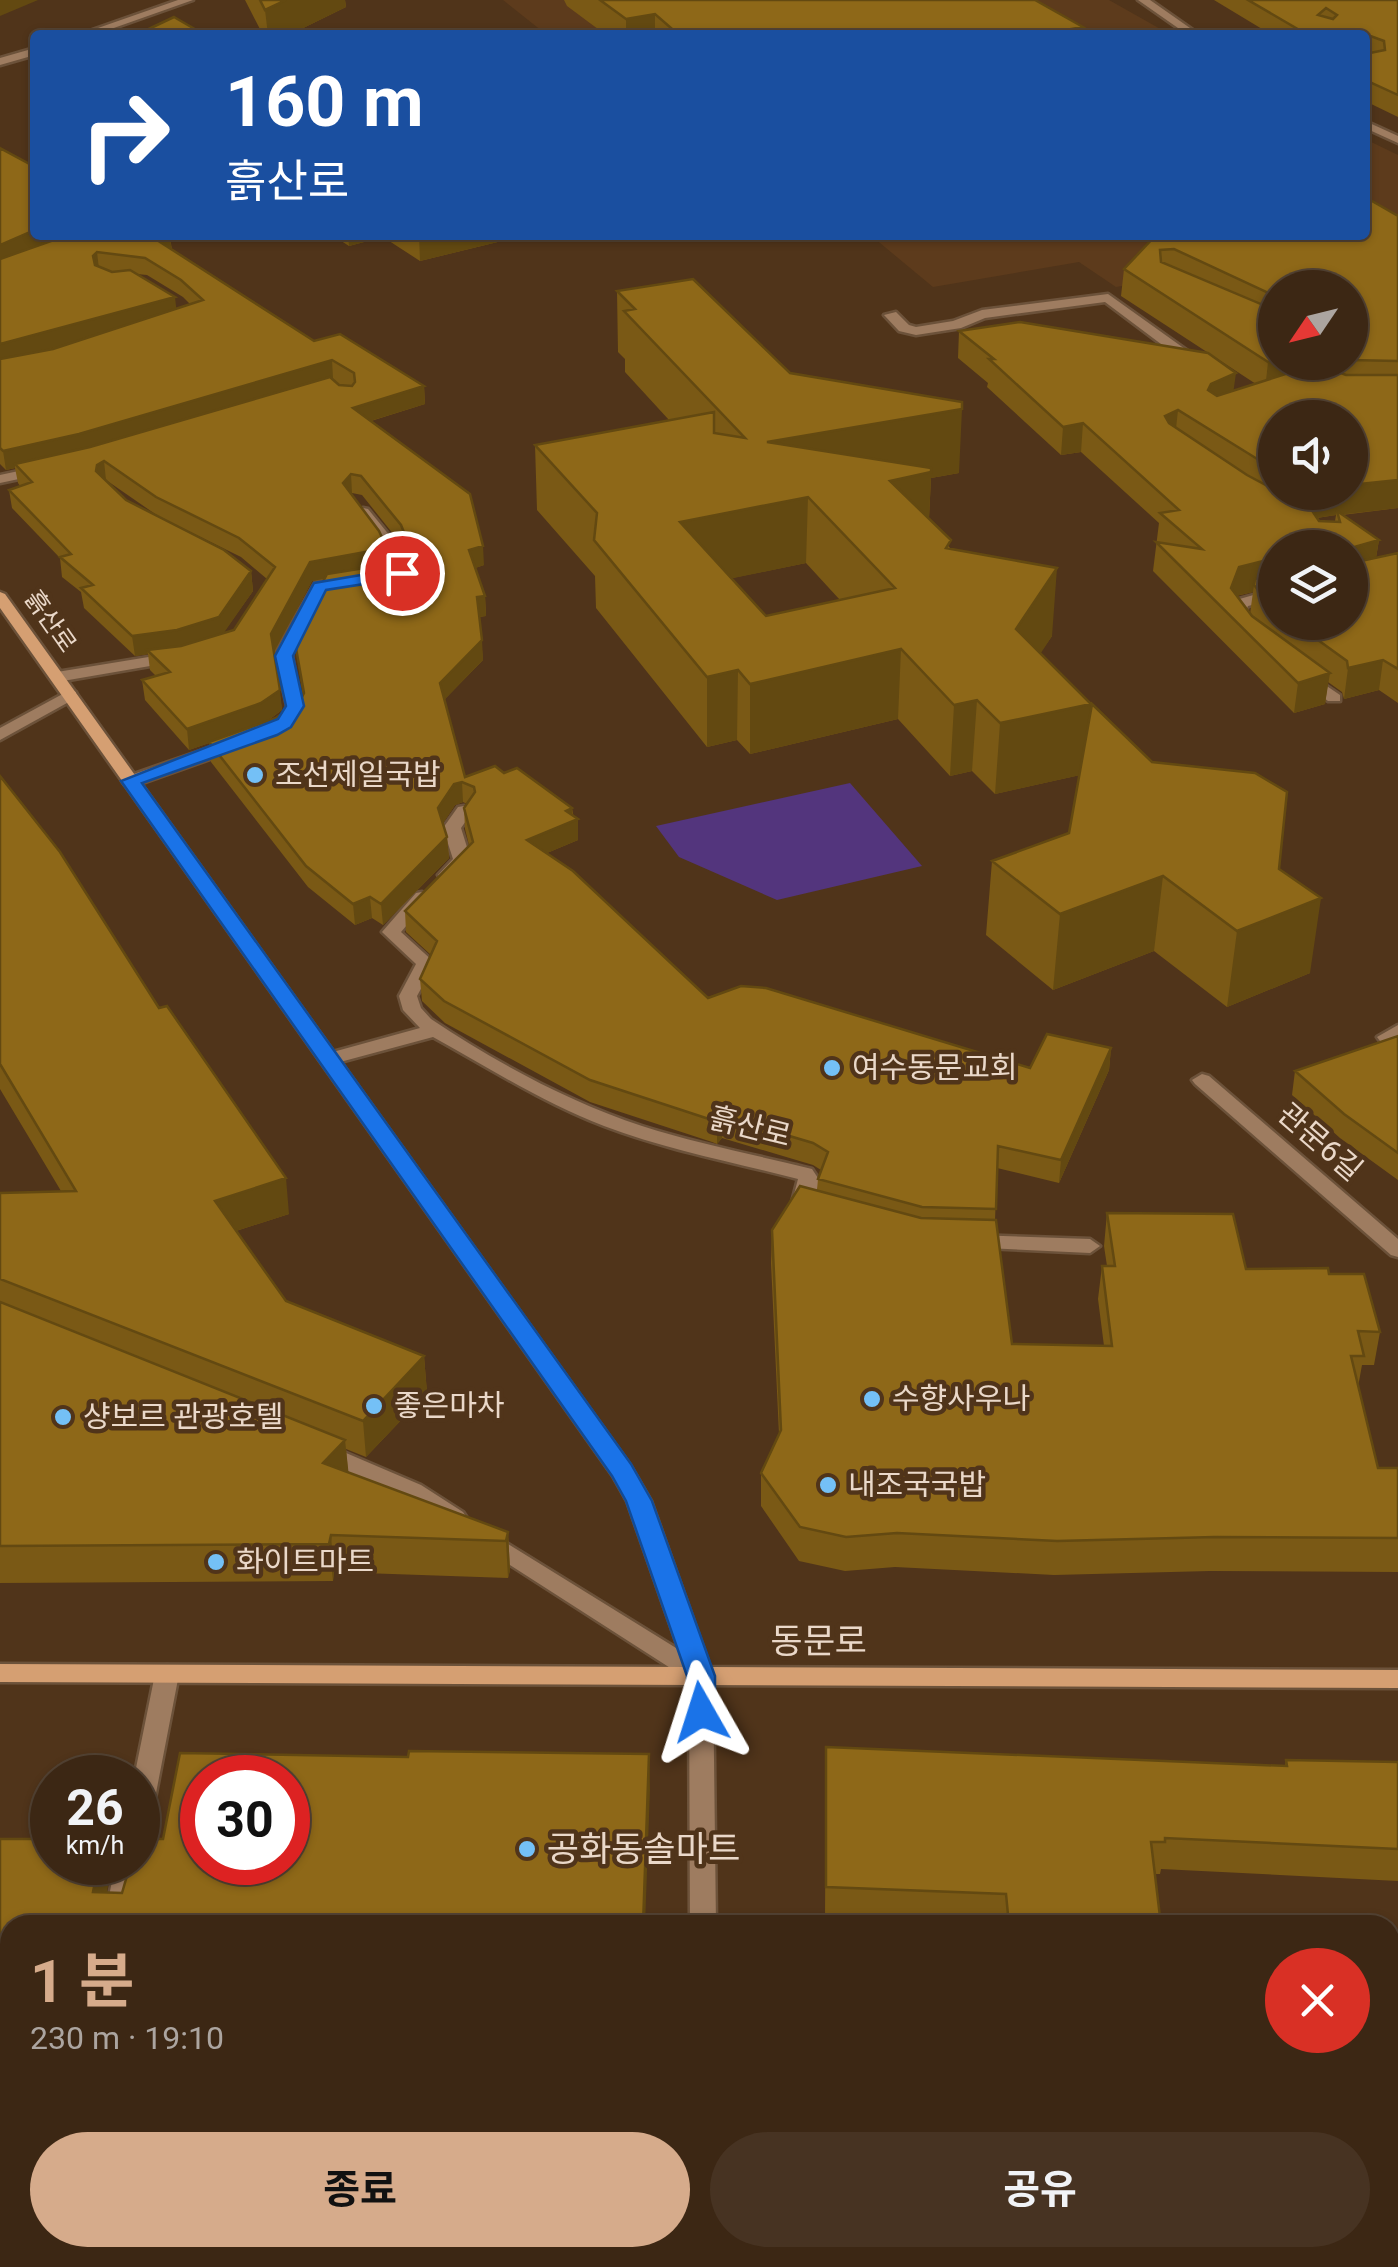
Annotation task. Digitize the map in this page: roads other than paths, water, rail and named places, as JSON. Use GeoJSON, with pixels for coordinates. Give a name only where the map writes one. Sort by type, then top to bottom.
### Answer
{"type":"FeatureCollection","features":[{"type":"Feature","properties":{"kind":"street"},"geometry":{"type":"LineString","coordinates":[[98,30],[188,0]]}},
{"type":"Feature","properties":{"kind":"street"},"geometry":{"type":"LineString","coordinates":[[1142,0],[1187,30]]}},
{"type":"Feature","properties":{"kind":"street"},"geometry":{"type":"LineString","coordinates":[[0,62],[30,53]]}},
{"type":"Feature","properties":{"kind":"street"},"geometry":{"type":"LineString","coordinates":[[1370,126],[1398,140]]}},
{"type":"Feature","properties":{"kind":"street"},"geometry":{"type":"LineString","coordinates":[[891,314],[904,328],[916,331],[959,324],[982,314],[1110,298],[1202,369]]}},
{"type":"Feature","properties":{"kind":"street"},"geometry":{"type":"LineString","coordinates":[[0,479],[60,466]]}},
{"type":"Feature","properties":{"kind":"street"},"geometry":{"type":"LineString","coordinates":[[271,731],[294,714],[284,656],[320,586],[402,573],[391,547],[354,500]]}},
{"type":"Feature","properties":{"kind":"street","name":"흙산로"},"geometry":{"type":"LineString","coordinates":[[0,597],[622,1471],[639,1501],[701,1676]]}},
{"type":"Feature","properties":{"kind":"street"},"geometry":{"type":"LineString","coordinates":[[1252,636],[1238,616],[1239,605],[1258,599]]}},
{"type":"Feature","properties":{"kind":"street","name":"흙산로"},"geometry":{"type":"LineString","coordinates":[[57,676],[198,652]]}},
{"type":"Feature","properties":{"kind":"street"},"geometry":{"type":"LineString","coordinates":[[1288,664],[1334,698]]}},
{"type":"Feature","properties":{"kind":"street"},"geometry":{"type":"LineString","coordinates":[[0,736],[70,695]]}},
{"type":"Feature","properties":{"kind":"street"},"geometry":{"type":"LineString","coordinates":[[130,781],[253,738]]}},
{"type":"Feature","properties":{"kind":"street","name":"흙산로"},"geometry":{"type":"LineString","coordinates":[[464,811],[452,828],[462,860],[459,866],[437,880],[391,932],[426,963],[407,1003],[436,1030],[518,1078],[614,1122],[706,1151],[805,1174],[810,1180],[802,1206],[824,1215]]}},
{"type":"Feature","properties":{"kind":"street"},"geometry":{"type":"LineString","coordinates":[[328,1059],[436,1030]]}},
{"type":"Feature","properties":{"kind":"street","name":"관문6길"},"geometry":{"type":"LineString","coordinates":[[1202,1080],[1398,1250]]}},
{"type":"Feature","properties":{"kind":"street"},"geometry":{"type":"LineString","coordinates":[[958,1242],[1090,1246]]}},
{"type":"Feature","properties":{"kind":"street"},"geometry":{"type":"LineString","coordinates":[[310,1446],[413,1491],[701,1676],[703,1915]]}},
{"type":"Feature","properties":{"kind":"street","name":"동문로"},"geometry":{"type":"LineString","coordinates":[[0,1674],[1398,1679]]}},
{"type":"Feature","properties":{"kind":"street"},"geometry":{"type":"LineString","coordinates":[[151,1755],[168,1674]]}},
{"type":"Feature","properties":{"kind":"street"},"geometry":{"type":"LineString","coordinates":[[118,1915],[124,1885]]}},
{"type":"Feature","properties":{"kind":"place","name":"조선제일국밥"},"geometry":{"type":"Point","coordinates":[255,775]}},
{"type":"Feature","properties":{"kind":"place","name":"여수동문교회"},"geometry":{"type":"Point","coordinates":[832,1068]}},
{"type":"Feature","properties":{"kind":"place","name":"수향사우나"},"geometry":{"type":"Point","coordinates":[872,1399]}},
{"type":"Feature","properties":{"kind":"place","name":"좋은마차"},"geometry":{"type":"Point","coordinates":[374,1406]}},
{"type":"Feature","properties":{"kind":"place","name":"샹보르 관광호텔"},"geometry":{"type":"Point","coordinates":[63,1417]}},
{"type":"Feature","properties":{"kind":"place","name":"내조국국밥"},"geometry":{"type":"Point","coordinates":[828,1485]}},
{"type":"Feature","properties":{"kind":"place","name":"화이트마트"},"geometry":{"type":"Point","coordinates":[216,1562]}},
{"type":"Feature","properties":{"kind":"place","name":"공화동솔마트"},"geometry":{"type":"Point","coordinates":[527,1849]}}]}
